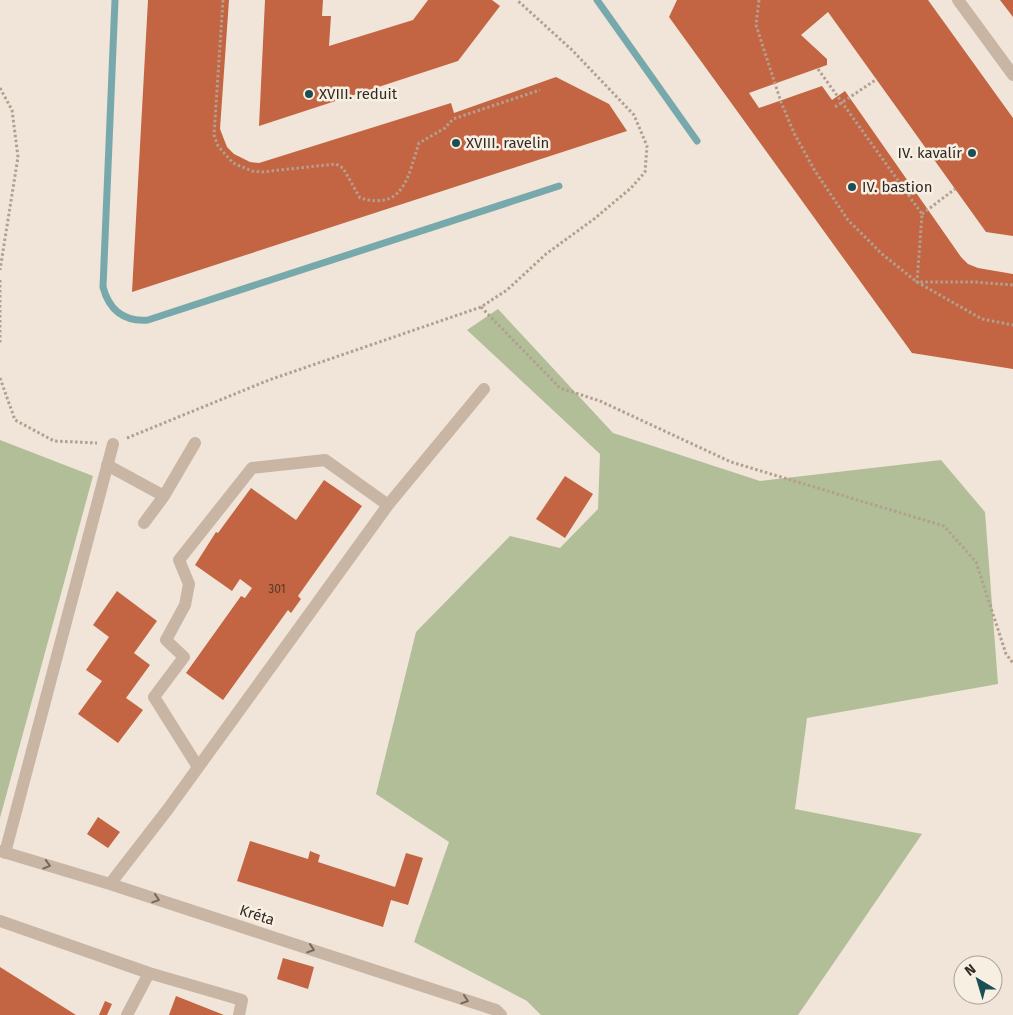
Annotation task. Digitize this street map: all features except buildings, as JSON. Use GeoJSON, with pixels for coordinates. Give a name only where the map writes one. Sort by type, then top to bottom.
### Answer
{"type":"FeatureCollection","features":[{"type":"Feature","properties":{"kind":"street"},"geometry":{"type":"LineString","coordinates":[[958,0],[1013,74]]}},
{"type":"Feature","properties":{"kind":"street"},"geometry":{"type":"LineString","coordinates":[[110,884],[198,767],[388,505],[484,389]]}},
{"type":"Feature","properties":{"kind":"street"},"geometry":{"type":"LineString","coordinates":[[144,523],[164,496],[195,443]]}},
{"type":"Feature","properties":{"kind":"street"},"geometry":{"type":"LineString","coordinates":[[3,852],[113,444]]}},
{"type":"Feature","properties":{"kind":"street"},"geometry":{"type":"LineString","coordinates":[[198,767],[154,697],[184,657],[166,640],[185,606],[189,584],[179,560],[252,468],[324,460],[388,505]]}},
{"type":"Feature","properties":{"kind":"street"},"geometry":{"type":"LineString","coordinates":[[107,465],[164,496]]}},
{"type":"Feature","properties":{"kind":"street","name":"Kréta"},"geometry":{"type":"LineString","coordinates":[[3,852],[110,884],[497,1013]]}},
{"type":"Feature","properties":{"kind":"street"},"geometry":{"type":"LineString","coordinates":[[0,921],[149,973],[242,1000],[239,1015]]}},
{"type":"Feature","properties":{"kind":"street"},"geometry":{"type":"LineString","coordinates":[[128,1015],[149,973]]}},
{"type":"Feature","properties":{"kind":"path"},"geometry":{"type":"LineString","coordinates":[[223,0],[214,135],[225,155],[233,163],[252,171],[261,172],[336,164],[343,168],[360,198],[369,201],[394,197],[403,190],[419,143],[445,128],[453,119],[540,90]]}},
{"type":"Feature","properties":{"kind":"path"},"geometry":{"type":"LineString","coordinates":[[0,378],[15,420],[54,441],[113,444],[269,380],[481,307],[507,290],[546,254],[631,188],[645,172],[647,146],[634,115],[572,50],[517,0]]}},
{"type":"Feature","properties":{"kind":"path"},"geometry":{"type":"LineString","coordinates":[[759,0],[756,25],[780,102],[794,133],[815,171],[848,220],[882,254],[916,282],[982,319],[1013,326]]}},
{"type":"Feature","properties":{"kind":"path"},"geometry":{"type":"LineString","coordinates":[[818,69],[922,214]]}},
{"type":"Feature","properties":{"kind":"path"},"geometry":{"type":"LineString","coordinates":[[836,107],[877,79]]}},
{"type":"Feature","properties":{"kind":"path"},"geometry":{"type":"LineString","coordinates":[[0,88],[12,110],[18,157],[0,270]]}},
{"type":"Feature","properties":{"kind":"path"},"geometry":{"type":"LineString","coordinates":[[916,282],[922,214],[956,188]]}},
{"type":"Feature","properties":{"kind":"path"},"geometry":{"type":"LineString","coordinates":[[0,280],[0,344]]}},
{"type":"Feature","properties":{"kind":"path"},"geometry":{"type":"LineString","coordinates":[[916,282],[974,282],[1013,285]]}},
{"type":"Feature","properties":{"kind":"path"},"geometry":{"type":"LineString","coordinates":[[481,307],[560,388],[600,401],[731,462],[944,526],[976,562],[1006,654],[1013,662]]}},
{"type":"Feature","properties":{"kind":"green space"},"geometry":{"type":"Polygon","coordinates":[[[498,309],[613,433],[760,481],[941,460],[985,512],[998,684],[807,718],[795,809],[922,834],[798,1015],[541,1015],[527,1001],[414,942],[449,842],[376,794],[416,632],[510,536],[560,548],[598,509],[600,454],[467,330],[498,309]]]}},
{"type":"Feature","properties":{"kind":"green space"},"geometry":{"type":"Polygon","coordinates":[[[0,440],[93,476],[0,818],[0,440]]]}},
{"type":"Feature","properties":{"kind":"waterway"},"geometry":{"type":"LineString","coordinates":[[115,0],[103,287],[109,302],[125,317],[148,320],[559,186]]}},
{"type":"Feature","properties":{"kind":"waterway"},"geometry":{"type":"LineString","coordinates":[[597,0],[697,141]]}},
{"type":"Feature","properties":{"kind":"place","name":"XVIII. reduit"},"geometry":{"type":"Point","coordinates":[309,94]}},
{"type":"Feature","properties":{"kind":"place","name":"XVIII. ravelin"},"geometry":{"type":"Point","coordinates":[456,143]}},
{"type":"Feature","properties":{"kind":"place","name":"IV. kavalír"},"geometry":{"type":"Point","coordinates":[972,153]}},
{"type":"Feature","properties":{"kind":"place","name":"IV. bastion"},"geometry":{"type":"Point","coordinates":[852,187]}}]}
